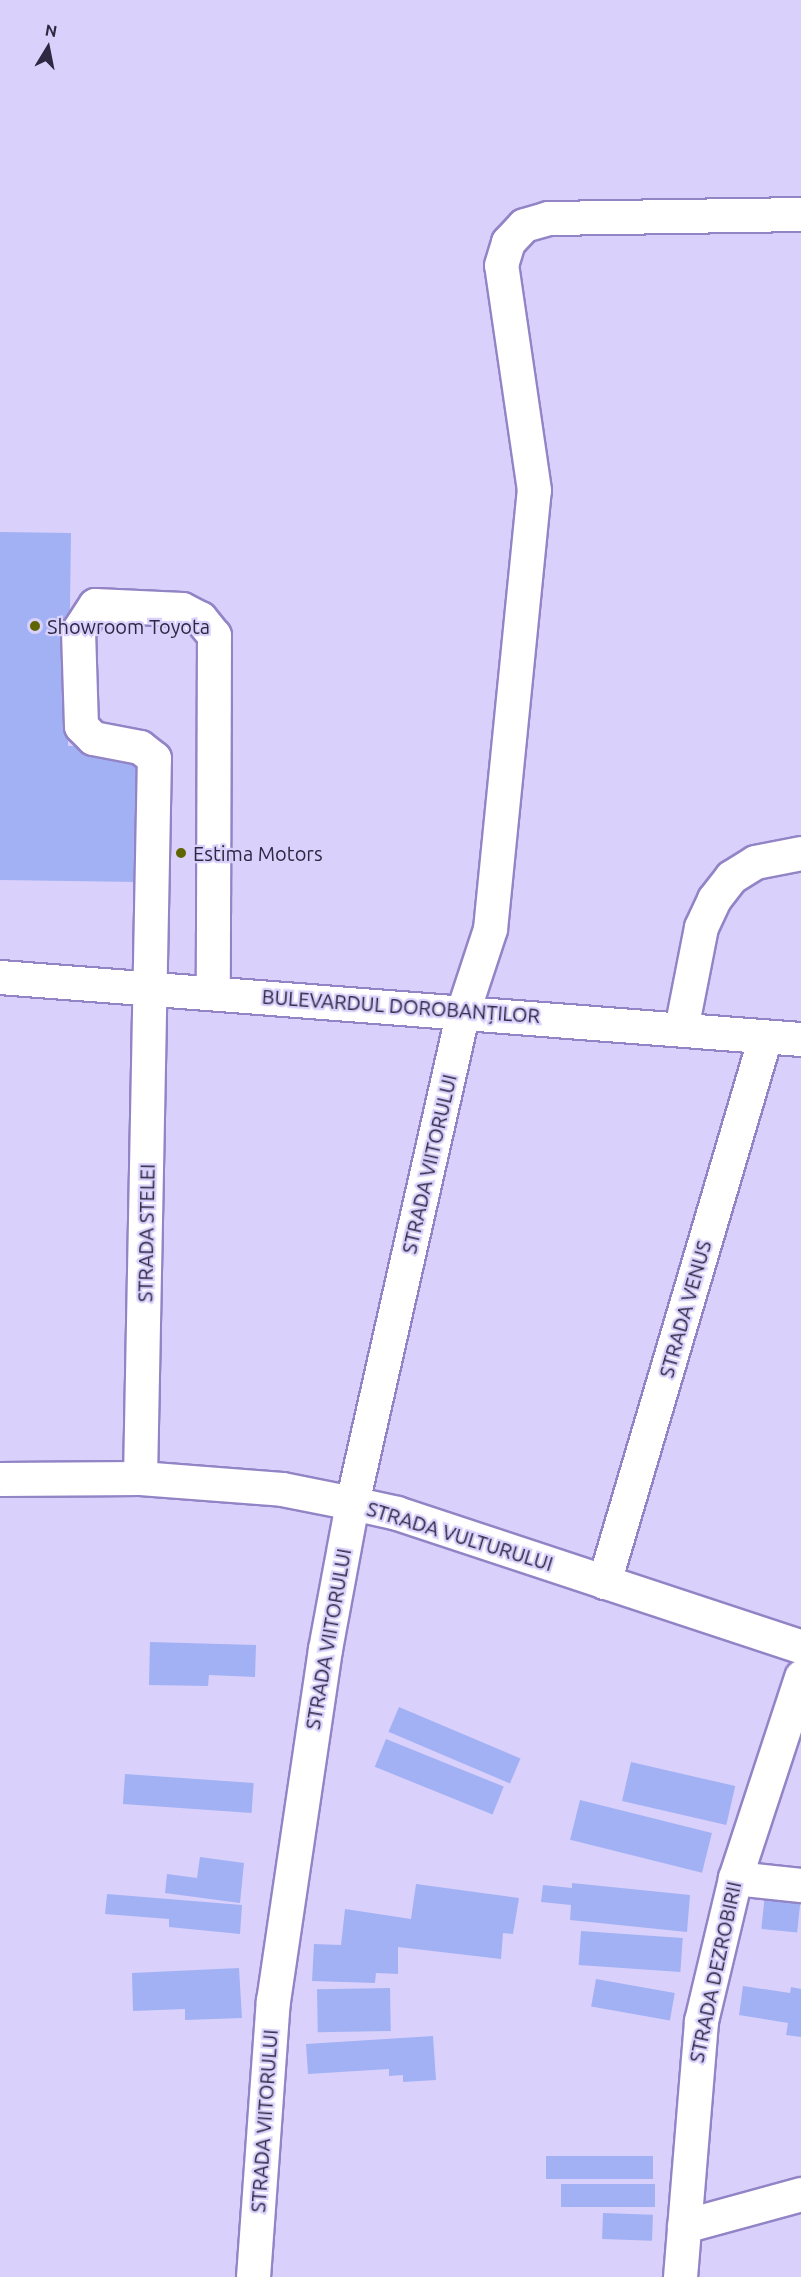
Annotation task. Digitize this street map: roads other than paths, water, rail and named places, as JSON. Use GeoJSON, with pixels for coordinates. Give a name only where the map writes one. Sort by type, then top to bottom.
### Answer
{"type":"FeatureCollection","features":[{"type":"Feature","properties":{"kind":"street","name":"STRADA VIITORULUI"},"geometry":{"type":"LineString","coordinates":[[253,2277],[273,2001],[352,1503],[463,1011],[490,929],[534,490],[501,265],[508,242],[524,225],[548,218],[801,214]]}},
{"type":"Feature","properties":{"kind":"street","name":"STRADA STELEI"},"geometry":{"type":"LineString","coordinates":[[140,1478],[154,758],[140,747],[93,738],[81,726],[78,631],[95,605],[182,609],[200,618],[214,635],[213,992]]}},
{"type":"Feature","properties":{"kind":"street"},"geometry":{"type":"LineString","coordinates":[[681,1029],[701,927],[714,899],[731,877],[755,862],[801,853]]}},
{"type":"Feature","properties":{"kind":"street","name":"BULEVARDUL DOROBANȚILOR"},"geometry":{"type":"LineString","coordinates":[[0,977],[463,1011],[801,1039]]}},
{"type":"Feature","properties":{"kind":"street","name":"STRADA VENUS"},"geometry":{"type":"LineString","coordinates":[[604,1582],[765,1036]]}},
{"type":"Feature","properties":{"kind":"street","name":"STRADA VULTURULUI"},"geometry":{"type":"LineString","coordinates":[[0,1479],[140,1478],[282,1489],[352,1503],[397,1513],[801,1647]]}},
{"type":"Feature","properties":{"kind":"street","name":"STRADA DEZROBIRII"},"geometry":{"type":"LineString","coordinates":[[680,2277],[699,2033],[735,1878],[801,1677]]}},
{"type":"Feature","properties":{"kind":"street"},"geometry":{"type":"LineString","coordinates":[[735,1878],[801,1885]]}},
{"type":"Feature","properties":{"kind":"street"},"geometry":{"type":"LineString","coordinates":[[684,2226],[801,2194]]}},
{"type":"Feature","properties":{"kind":"place","name":"Showroom Toyota"},"geometry":{"type":"Point","coordinates":[35,626]}},
{"type":"Feature","properties":{"kind":"place","name":"Estima Motors"},"geometry":{"type":"Point","coordinates":[181,853]}}]}
